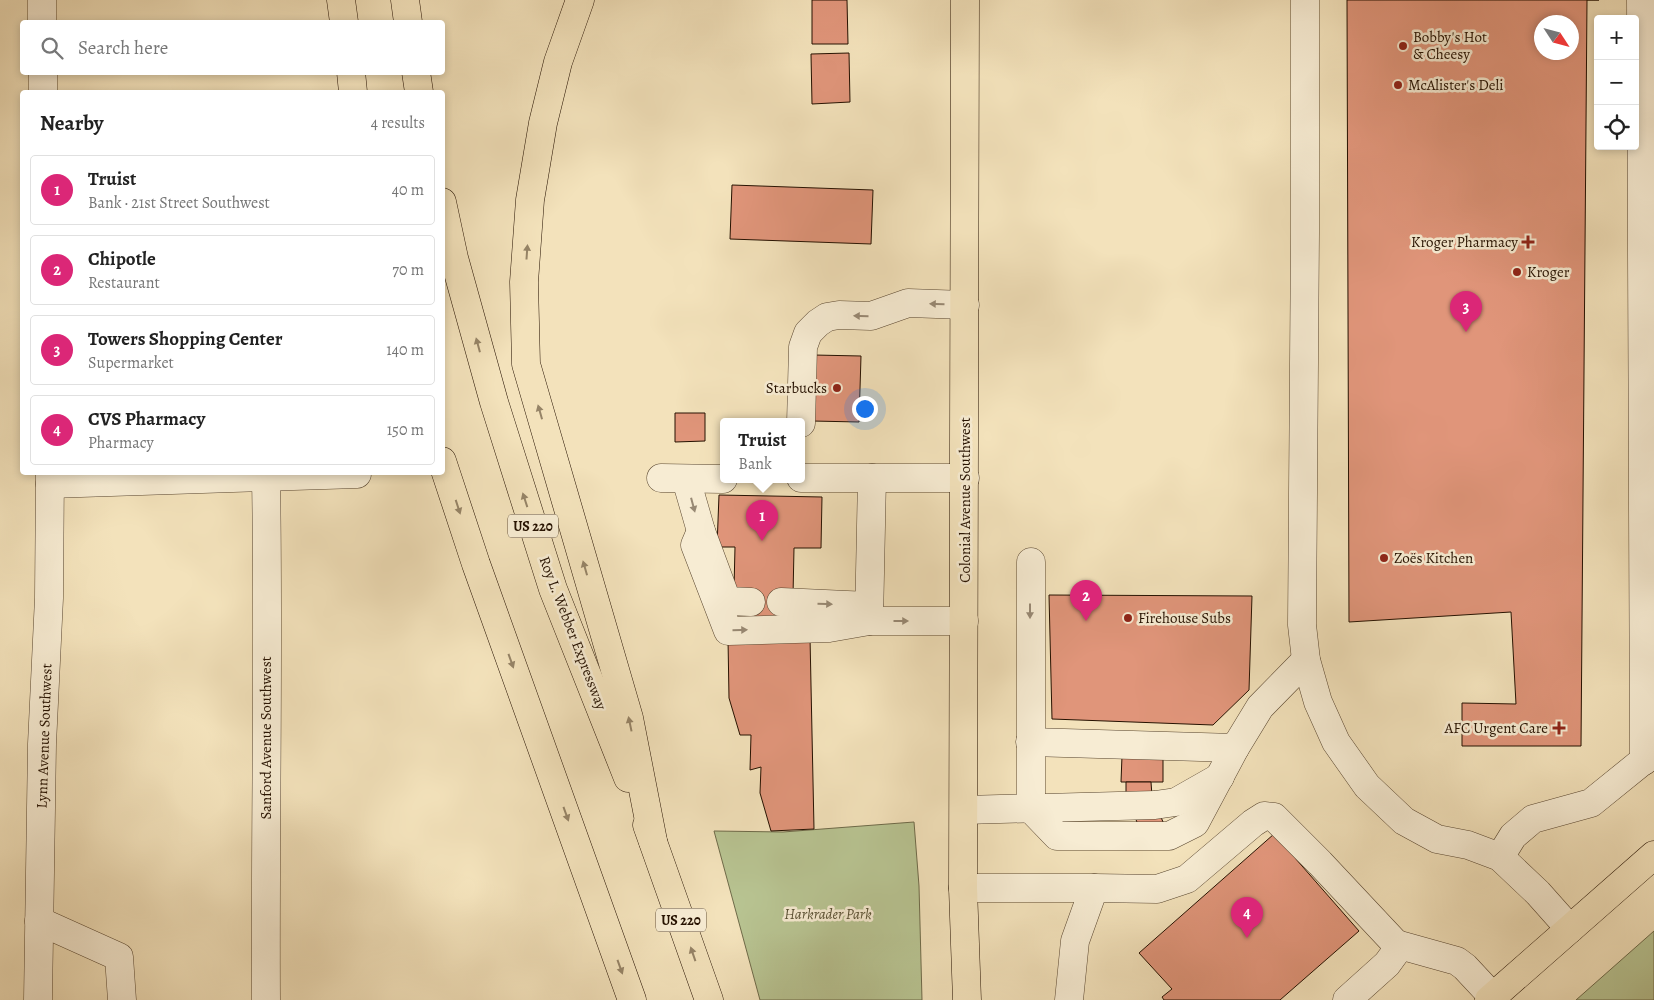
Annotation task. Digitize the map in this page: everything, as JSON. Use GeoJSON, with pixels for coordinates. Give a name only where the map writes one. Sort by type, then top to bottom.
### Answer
{"type":"FeatureCollection","features":[{"type":"Feature","properties":{"kind":"main road"},"geometry":{"type":"LineString","coordinates":[[342,0],[344,20]]}},
{"type":"Feature","properties":{"kind":"main road"},"geometry":{"type":"LineString","coordinates":[[405,0],[408,20]]}},
{"type":"Feature","properties":{"kind":"main road"},"geometry":{"type":"LineString","coordinates":[[580,0],[558,62],[545,114],[530,200],[524,282],[526,364],[629,718],[653,840]]}},
{"type":"Feature","properties":{"kind":"main road","name":"Colonial Avenue Southwest"},"geometry":{"type":"LineString","coordinates":[[965,0],[963,888],[967,1000]]}},
{"type":"Feature","properties":{"kind":"main road"},"geometry":{"type":"LineString","coordinates":[[351,75],[354,90]]}},
{"type":"Feature","properties":{"kind":"main road"},"geometry":{"type":"LineString","coordinates":[[416,75],[419,90]]}},
{"type":"Feature","properties":{"kind":"main road","name":"Roy L. Webber Expressway"},"geometry":{"type":"LineString","coordinates":[[445,216],[454,258],[494,402],[554,589],[653,840],[709,1000]]}},
{"type":"Feature","properties":{"kind":"main road"},"geometry":{"type":"LineString","coordinates":[[445,470],[476,564],[632,1000]]}},
{"type":"Feature","properties":{"kind":"main road"},"geometry":{"type":"LineString","coordinates":[[1491,998],[1654,855]]}},
{"type":"Feature","properties":{"kind":"street"},"geometry":{"type":"LineString","coordinates":[[42,0],[42,20]]}},
{"type":"Feature","properties":{"kind":"street"},"geometry":{"type":"LineString","coordinates":[[1305,0],[1306,224],[1302,625],[1306,660],[1318,702],[1336,742],[1366,786],[1404,822],[1437,839],[1468,845],[1500,857],[1538,893],[1570,929]]}},
{"type":"Feature","properties":{"kind":"street"},"geometry":{"type":"LineString","coordinates":[[1500,857],[1513,836],[1533,819],[1591,803],[1649,756],[1648,489],[1641,0]]}},
{"type":"Feature","properties":{"kind":"street"},"geometry":{"type":"LineString","coordinates":[[43,75],[43,90]]}},
{"type":"Feature","properties":{"kind":"street"},"geometry":{"type":"LineString","coordinates":[[801,418],[803,347],[808,333],[818,323],[839,315],[871,316],[908,303],[965,305]]}},
{"type":"Feature","properties":{"kind":"street"},"geometry":{"type":"LineString","coordinates":[[50,478],[327,475]]}},
{"type":"Feature","properties":{"kind":"street","name":"Sanford Avenue Southwest"},"geometry":{"type":"LineString","coordinates":[[266,477],[268,570],[265,784],[266,1000]]}},
{"type":"Feature","properties":{"kind":"street","name":"Lynn Avenue Southwest"},"geometry":{"type":"LineString","coordinates":[[38,1000],[42,744],[49,598],[50,478]]}},
{"type":"Feature","properties":{"kind":"street"},"geometry":{"type":"LineString","coordinates":[[720,478],[674,478],[700,531],[727,601],[751,602]]}},
{"type":"Feature","properties":{"kind":"street"},"geometry":{"type":"LineString","coordinates":[[805,478],[965,478]]}},
{"type":"Feature","properties":{"kind":"street"},"geometry":{"type":"LineString","coordinates":[[869,613],[872,478]]}},
{"type":"Feature","properties":{"kind":"street"},"geometry":{"type":"LineString","coordinates":[[700,531],[695,545],[728,631],[828,628],[869,613]]}},
{"type":"Feature","properties":{"kind":"street"},"geometry":{"type":"LineString","coordinates":[[1030,562],[1030,742],[1034,807],[1057,836],[1169,836],[1195,823],[1260,707],[1306,660]]}},
{"type":"Feature","properties":{"kind":"street"},"geometry":{"type":"LineString","coordinates":[[781,602],[869,613],[964,621]]}},
{"type":"Feature","properties":{"kind":"street"},"geometry":{"type":"LineString","coordinates":[[1030,742],[1223,771]]}},
{"type":"Feature","properties":{"kind":"street"},"geometry":{"type":"LineString","coordinates":[[964,810],[1034,807],[1152,789],[1173,788],[1223,771]]}},
{"type":"Feature","properties":{"kind":"street"},"geometry":{"type":"LineString","coordinates":[[963,888],[1157,889],[1188,879],[1253,823],[1264,816],[1274,817],[1396,944],[1457,961],[1465,967],[1491,998]]}},
{"type":"Feature","properties":{"kind":"street"},"geometry":{"type":"LineString","coordinates":[[1069,1000],[1075,941],[1094,888]]}},
{"type":"Feature","properties":{"kind":"street"},"geometry":{"type":"LineString","coordinates":[[39,921],[119,957],[122,1000]]}},
{"type":"Feature","properties":{"kind":"street"},"geometry":{"type":"LineString","coordinates":[[1347,1000],[1387,964],[1395,953],[1396,944]]}},
{"type":"Feature","properties":{"kind":"green space","name":"Harkrader Park"},"geometry":{"type":"Polygon","coordinates":[[[914,822],[919,886],[922,1000],[760,1000],[714,831],[783,832],[914,822]]]}},
{"type":"Feature","properties":{"kind":"green space"},"geometry":{"type":"Polygon","coordinates":[[[1654,931],[1654,1000],[1576,1000],[1654,931]]]}},
{"type":"Feature","properties":{"kind":"building"},"geometry":{"type":"Polygon","coordinates":[[[812,0],[847,0],[848,44],[812,44],[812,0]]]}},
{"type":"Feature","properties":{"kind":"building"},"geometry":{"type":"Polygon","coordinates":[[[1347,0],[1587,0],[1581,746],[1462,746],[1462,703],[1516,704],[1511,612],[1349,622],[1347,0]]]}},
{"type":"Feature","properties":{"kind":"building"},"geometry":{"type":"Polygon","coordinates":[[[849,53],[850,102],[812,104],[811,54],[849,53]]]}},
{"type":"Feature","properties":{"kind":"building"},"geometry":{"type":"Polygon","coordinates":[[[732,185],[873,190],[871,244],[730,239],[732,185]]]}},
{"type":"Feature","properties":{"kind":"building"},"geometry":{"type":"Polygon","coordinates":[[[814,355],[861,356],[859,422],[812,421],[814,355]]]}},
{"type":"Feature","properties":{"kind":"building"},"geometry":{"type":"Polygon","coordinates":[[[675,413],[705,413],[705,441],[675,442],[675,413]]]}},
{"type":"Feature","properties":{"kind":"building"},"geometry":{"type":"Polygon","coordinates":[[[719,495],[822,497],[821,548],[794,548],[793,596],[780,625],[751,624],[751,589],[734,589],[735,547],[717,547],[719,495]]]}},
{"type":"Feature","properties":{"kind":"building"},"geometry":{"type":"Polygon","coordinates":[[[1049,595],[1252,596],[1249,690],[1213,725],[1052,719],[1049,595]]]}},
{"type":"Feature","properties":{"kind":"building"},"geometry":{"type":"Polygon","coordinates":[[[810,637],[814,829],[771,831],[760,793],[761,767],[750,770],[751,735],[740,735],[729,698],[728,639],[810,637]]]}},
{"type":"Feature","properties":{"kind":"building"},"geometry":{"type":"Polygon","coordinates":[[[1122,756],[1163,757],[1163,782],[1121,782],[1122,756]]]}},
{"type":"Feature","properties":{"kind":"building"},"geometry":{"type":"Polygon","coordinates":[[[1126,782],[1151,782],[1152,796],[1169,836],[1143,837],[1126,795],[1126,782]]]}},
{"type":"Feature","properties":{"kind":"building"},"geometry":{"type":"Polygon","coordinates":[[[1274,834],[1359,931],[1280,1000],[1164,1000],[1162,997],[1172,989],[1139,953],[1274,834]]]}},
{"type":"Feature","properties":{"kind":"place","name":"Bobby's Hot & Cheesy"},"geometry":{"type":"Point","coordinates":[1403,46]}},
{"type":"Feature","properties":{"kind":"place","name":"McAlister's Deli"},"geometry":{"type":"Point","coordinates":[1398,85]}},
{"type":"Feature","properties":{"kind":"place","name":"Kroger Pharmacy"},"geometry":{"type":"Point","coordinates":[1528,242]}},
{"type":"Feature","properties":{"kind":"place","name":"Kroger"},"geometry":{"type":"Point","coordinates":[1517,272]}},
{"type":"Feature","properties":{"kind":"place","name":"Towers Shopping Center"},"geometry":{"type":"Point","coordinates":[1466,332]}},
{"type":"Feature","properties":{"kind":"place","name":"Starbucks"},"geometry":{"type":"Point","coordinates":[837,388]}},
{"type":"Feature","properties":{"kind":"place","name":"Truist"},"geometry":{"type":"Point","coordinates":[762,541]}},
{"type":"Feature","properties":{"kind":"place","name":"Zoës Kitchen"},"geometry":{"type":"Point","coordinates":[1384,558]}},
{"type":"Feature","properties":{"kind":"place","name":"Firehouse Subs"},"geometry":{"type":"Point","coordinates":[1128,618]}},
{"type":"Feature","properties":{"kind":"place","name":"Chipotle"},"geometry":{"type":"Point","coordinates":[1086,621]}},
{"type":"Feature","properties":{"kind":"place","name":"AFC Urgent Care"},"geometry":{"type":"Point","coordinates":[1559,728]}},
{"type":"Feature","properties":{"kind":"place","name":"CVS Pharmacy"},"geometry":{"type":"Point","coordinates":[1247,938]}}]}
